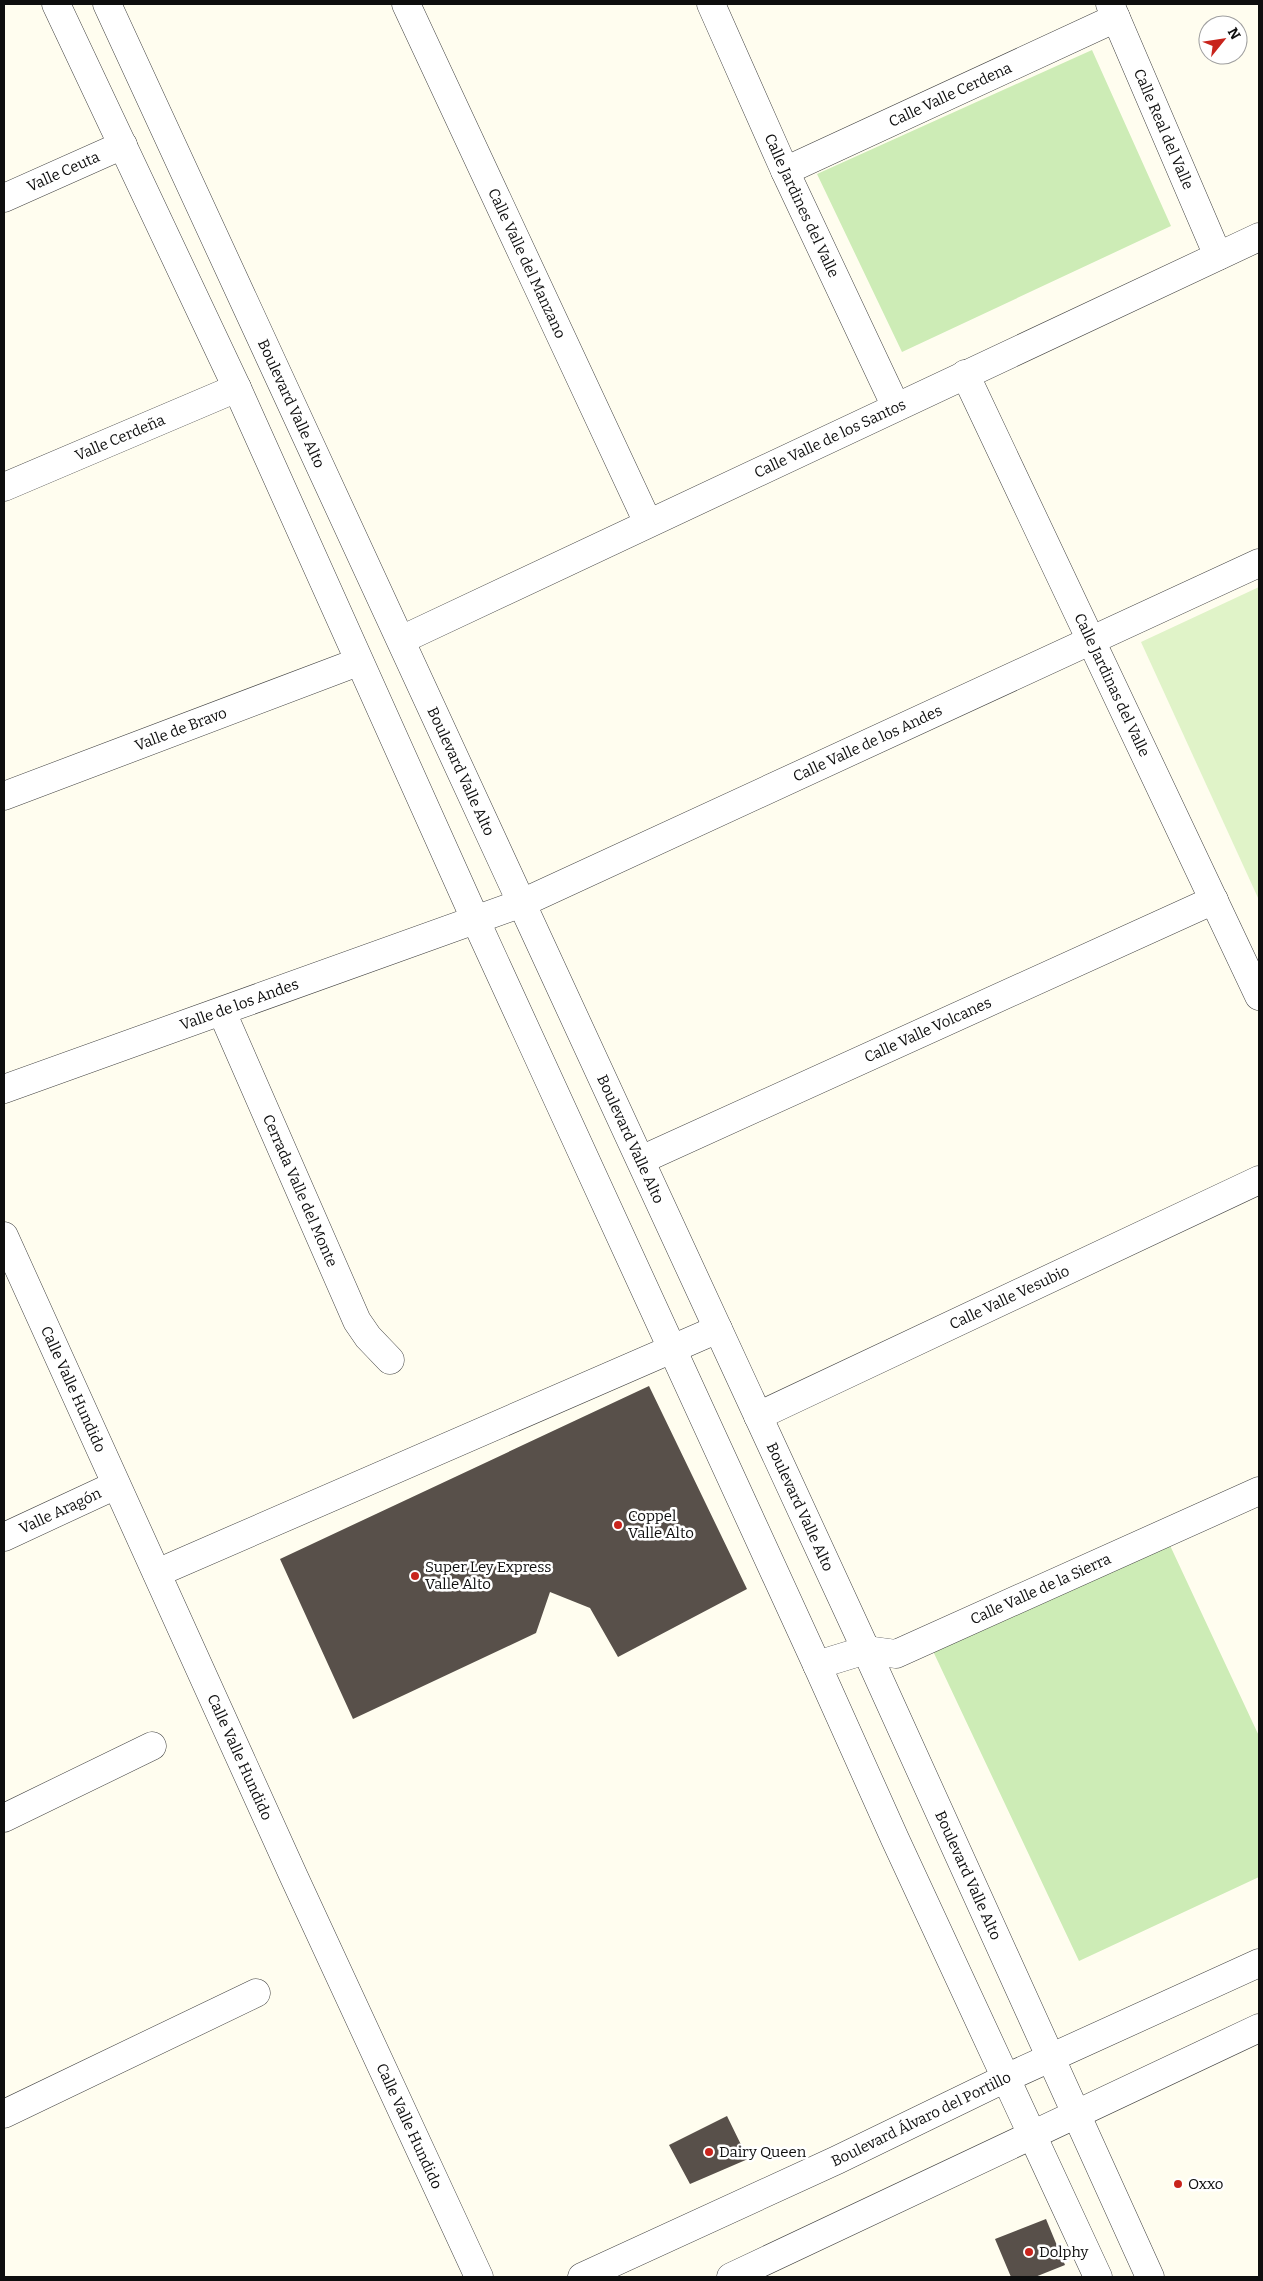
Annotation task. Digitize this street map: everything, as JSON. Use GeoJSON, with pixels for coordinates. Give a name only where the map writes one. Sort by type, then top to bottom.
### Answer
{"type":"FeatureCollection","features":[{"type":"Feature","properties":{"kind":"street"},"geometry":{"type":"LineString","coordinates":[[56,4],[237,388],[358,662],[671,1350],[1098,2277]]}},
{"type":"Feature","properties":{"kind":"street","name":"Boulevard Valle Alto"},"geometry":{"type":"LineString","coordinates":[[107,4],[866,1650],[1074,2114],[1150,2277]]}},
{"type":"Feature","properties":{"kind":"street","name":"Calle Valle del Manzano"},"geometry":{"type":"LineString","coordinates":[[406,4],[648,523]]}},
{"type":"Feature","properties":{"kind":"street","name":"Calle Jardines del Valle"},"geometry":{"type":"LineString","coordinates":[[711,4],[786,171],[896,407]]}},
{"type":"Feature","properties":{"kind":"street","name":"Calle Valle Cerdena"},"geometry":{"type":"LineString","coordinates":[[786,171],[1113,11]]}},
{"type":"Feature","properties":{"kind":"street","name":"Calle Real del Valle"},"geometry":{"type":"LineString","coordinates":[[1113,11],[1218,256]]}},
{"type":"Feature","properties":{"kind":"street","name":"Valle Ceuta"},"geometry":{"type":"LineString","coordinates":[[4,198],[123,145]]}},
{"type":"Feature","properties":{"kind":"street","name":"Calle Valle de los Santos"},"geometry":{"type":"LineString","coordinates":[[401,640],[1259,236]]}},
{"type":"Feature","properties":{"kind":"street","name":"Calle Jardinas del Valle"},"geometry":{"type":"LineString","coordinates":[[965,374],[1259,996]]}},
{"type":"Feature","properties":{"kind":"street","name":"Valle Cerdeña"},"geometry":{"type":"LineString","coordinates":[[4,487],[237,388]]}},
{"type":"Feature","properties":{"kind":"street","name":"Calle Valle de los Andes"},"geometry":{"type":"LineString","coordinates":[[476,922],[522,903],[1259,563]]}},
{"type":"Feature","properties":{"kind":"street","name":"Valle de Bravo"},"geometry":{"type":"LineString","coordinates":[[4,796],[358,662]]}},
{"type":"Feature","properties":{"kind":"street","name":"Calle Valle Volcanes"},"geometry":{"type":"LineString","coordinates":[[641,1160],[1214,900]]}},
{"type":"Feature","properties":{"kind":"street","name":"Valle de los Andes"},"geometry":{"type":"LineString","coordinates":[[4,1089],[476,922]]}},
{"type":"Feature","properties":{"kind":"street","name":"Cerrada Valle del Monte"},"geometry":{"type":"LineString","coordinates":[[222,1012],[357,1322],[368,1337],[390,1360]]}},
{"type":"Feature","properties":{"kind":"street","name":"Calle Valle Vesubio"},"geometry":{"type":"LineString","coordinates":[[758,1416],[1259,1180]]}},
{"type":"Feature","properties":{"kind":"street","name":"Calle Valle Hundido"},"geometry":{"type":"LineString","coordinates":[[4,1236],[156,1573],[479,2277]]}},
{"type":"Feature","properties":{"kind":"street"},"geometry":{"type":"LineString","coordinates":[[156,1573],[718,1329]]}},
{"type":"Feature","properties":{"kind":"street","name":"Valle Aragón"},"geometry":{"type":"LineString","coordinates":[[4,1537],[116,1485]]}},
{"type":"Feature","properties":{"kind":"street","name":"Calle Valle de la Sierra"},"geometry":{"type":"LineString","coordinates":[[817,1665],[866,1650],[896,1654],[1259,1491]]}},
{"type":"Feature","properties":{"kind":"street"},"geometry":{"type":"LineString","coordinates":[[4,1818],[152,1746]]}},
{"type":"Feature","properties":{"kind":"street","name":"Boulevard Álvaro del Portillo"},"geometry":{"type":"LineString","coordinates":[[582,2277],[837,2160],[1006,2078],[1259,1963]]}},
{"type":"Feature","properties":{"kind":"street"},"geometry":{"type":"LineString","coordinates":[[4,2114],[256,1993]]}},
{"type":"Feature","properties":{"kind":"street"},"geometry":{"type":"LineString","coordinates":[[731,2277],[1259,2028]]}},
{"type":"Feature","properties":{"kind":"green space"},"geometry":{"type":"Polygon","coordinates":[[[1092,50],[1171,226],[902,352],[817,174],[1092,50]]]}},
{"type":"Feature","properties":{"kind":"green space"},"geometry":{"type":"Polygon","coordinates":[[[1259,587],[1259,900],[1141,642],[1259,587]]]}},
{"type":"Feature","properties":{"kind":"green space"},"geometry":{"type":"Polygon","coordinates":[[[1167,1539],[1259,1736],[1259,1877],[1079,1961],[932,1649],[1167,1539]]]}},
{"type":"Feature","properties":{"kind":"building"},"geometry":{"type":"Polygon","coordinates":[[[649,1386],[747,1589],[618,1657],[590,1608],[550,1592],[536,1633],[353,1719],[280,1559],[649,1386]]]}},
{"type":"Feature","properties":{"kind":"building","name":"Dairy Queen"},"geometry":{"type":"Polygon","coordinates":[[[727,2116],[748,2159],[690,2184],[669,2145],[727,2116]]]}},
{"type":"Feature","properties":{"kind":"building"},"geometry":{"type":"Polygon","coordinates":[[[1046,2219],[1065,2265],[1035,2277],[1011,2277],[995,2239],[1046,2219]]]}},
{"type":"Feature","properties":{"kind":"place","name":"Coppel Valle Alto"},"geometry":{"type":"Point","coordinates":[618,1525]}},
{"type":"Feature","properties":{"kind":"place","name":"Super Ley Express Valle Alto"},"geometry":{"type":"Point","coordinates":[415,1576]}},
{"type":"Feature","properties":{"kind":"place","name":"Dairy Queen"},"geometry":{"type":"Point","coordinates":[709,2152]}},
{"type":"Feature","properties":{"kind":"place","name":"Oxxo"},"geometry":{"type":"Point","coordinates":[1178,2184]}},
{"type":"Feature","properties":{"kind":"place","name":"Dolphy"},"geometry":{"type":"Point","coordinates":[1029,2252]}}]}
